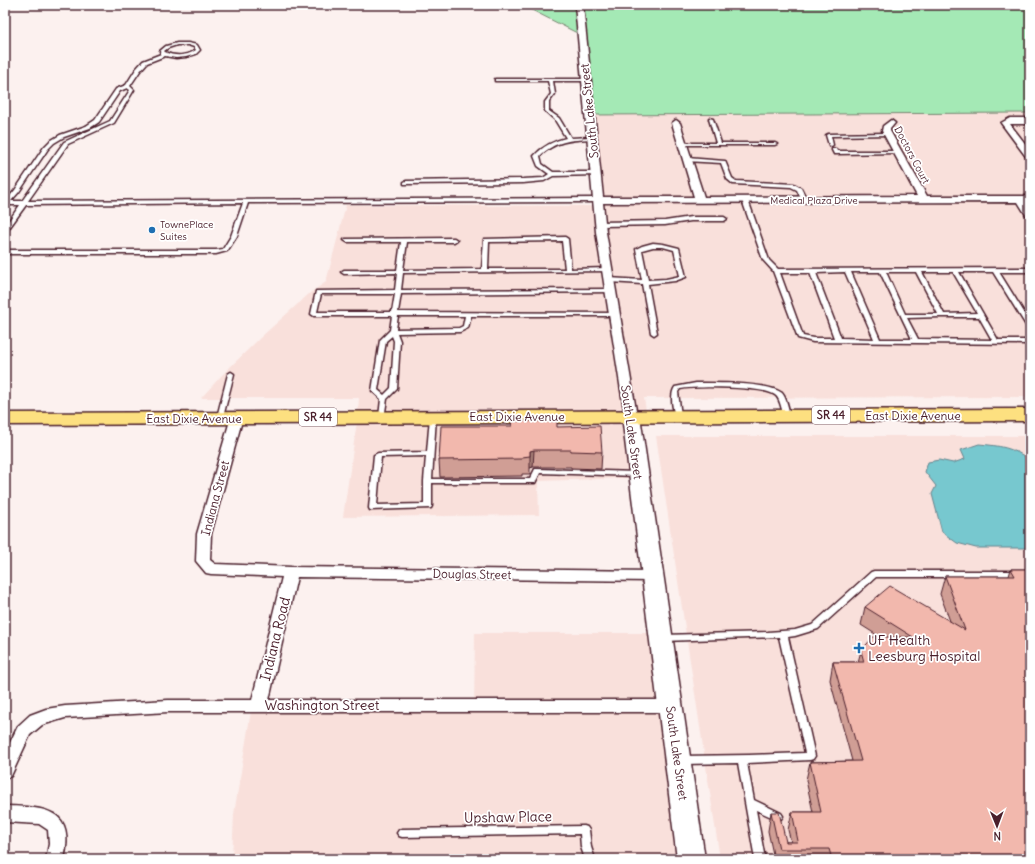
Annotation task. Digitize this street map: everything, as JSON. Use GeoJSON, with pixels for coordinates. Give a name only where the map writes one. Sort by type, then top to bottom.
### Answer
{"type":"FeatureCollection","features":[{"type":"Feature","properties":{"kind":"main road","name":"East Dixie Avenue"},"geometry":{"type":"LineString","coordinates":[[5,419],[228,417],[383,407],[433,417],[1030,415]]}},
{"type":"Feature","properties":{"kind":"street","name":"South Lake Street"},"geometry":{"type":"LineString","coordinates":[[579,5],[600,224],[631,416],[691,859]]}},
{"type":"Feature","properties":{"kind":"street"},"geometry":{"type":"LineString","coordinates":[[1030,121],[1010,121],[1005,123],[1030,156]]}},
{"type":"Feature","properties":{"kind":"street"},"geometry":{"type":"LineString","coordinates":[[676,123],[700,200]]}},
{"type":"Feature","properties":{"kind":"street","name":"Doctors Court"},"geometry":{"type":"LineString","coordinates":[[892,123],[886,128],[888,134],[924,200]]}},
{"type":"Feature","properties":{"kind":"street"},"geometry":{"type":"LineString","coordinates":[[1026,199],[1030,213]]}},
{"type":"Feature","properties":{"kind":"street","name":"Medical Plaza Drive"},"geometry":{"type":"LineString","coordinates":[[597,200],[1026,199]]}},
{"type":"Feature","properties":{"kind":"street","name":"Indiana Street"},"geometry":{"type":"LineString","coordinates":[[228,417],[204,534],[203,561],[211,569],[291,572]]}},
{"type":"Feature","properties":{"kind":"street","name":"Douglas Street"},"geometry":{"type":"LineString","coordinates":[[291,572],[652,576]]}},
{"type":"Feature","properties":{"kind":"street","name":"Indiana Road"},"geometry":{"type":"LineString","coordinates":[[259,705],[291,572]]}},
{"type":"Feature","properties":{"kind":"street","name":"Washington Street"},"geometry":{"type":"LineString","coordinates":[[5,771],[24,731],[36,720],[65,712],[118,708],[259,705],[670,706]]}},
{"type":"Feature","properties":{"kind":"street"},"geometry":{"type":"LineString","coordinates":[[5,814],[21,814],[48,818],[55,823],[59,834],[58,848],[55,859]]}},
{"type":"Feature","properties":{"kind":"lane"},"geometry":{"type":"LineString","coordinates":[[5,230],[24,203],[49,156],[52,142],[62,136],[88,127],[97,121],[105,112],[118,90],[128,86],[145,62],[165,54],[174,56],[187,55],[196,52],[198,48],[188,44],[171,45],[162,51],[165,54]]}},
{"type":"Feature","properties":{"kind":"lane"},"geometry":{"type":"LineString","coordinates":[[497,80],[586,80]]}},
{"type":"Feature","properties":{"kind":"lane"},"geometry":{"type":"LineString","coordinates":[[550,80],[553,94],[547,102],[547,111],[557,119],[569,139]]}},
{"type":"Feature","properties":{"kind":"lane"},"geometry":{"type":"LineString","coordinates":[[6,204],[49,156],[66,143],[112,122],[132,90],[128,86]]}},
{"type":"Feature","properties":{"kind":"lane"},"geometry":{"type":"LineString","coordinates":[[105,112],[119,112]]}},
{"type":"Feature","properties":{"kind":"lane"},"geometry":{"type":"LineString","coordinates":[[711,119],[719,144]]}},
{"type":"Feature","properties":{"kind":"lane"},"geometry":{"type":"LineString","coordinates":[[888,134],[828,135],[832,147],[836,153],[897,152]]}},
{"type":"Feature","properties":{"kind":"lane"},"geometry":{"type":"LineString","coordinates":[[552,174],[540,165],[537,156],[545,147],[563,139],[591,138]]}},
{"type":"Feature","properties":{"kind":"lane"},"geometry":{"type":"LineString","coordinates":[[682,144],[775,144]]}},
{"type":"Feature","properties":{"kind":"lane"},"geometry":{"type":"LineString","coordinates":[[688,160],[716,160],[723,162],[730,179],[735,183],[792,185],[798,189],[804,200]]}},
{"type":"Feature","properties":{"kind":"lane"},"geometry":{"type":"LineString","coordinates":[[406,183],[523,181],[544,179],[552,174],[595,174]]}},
{"type":"Feature","properties":{"kind":"lane"},"geometry":{"type":"LineString","coordinates":[[6,204],[597,200]]}},
{"type":"Feature","properties":{"kind":"lane"},"geometry":{"type":"LineString","coordinates":[[746,200],[766,260],[776,271],[800,337],[813,340],[1030,342]]}},
{"type":"Feature","properties":{"kind":"lane"},"geometry":{"type":"LineString","coordinates":[[5,252],[216,252],[225,250],[234,236],[246,202]]}},
{"type":"Feature","properties":{"kind":"lane"},"geometry":{"type":"LineString","coordinates":[[600,224],[664,223],[691,219],[724,219]]}},
{"type":"Feature","properties":{"kind":"lane"},"geometry":{"type":"LineString","coordinates":[[485,271],[486,240],[565,239],[568,270]]}},
{"type":"Feature","properties":{"kind":"lane"},"geometry":{"type":"LineString","coordinates":[[347,240],[454,240]]}},
{"type":"Feature","properties":{"kind":"lane"},"geometry":{"type":"LineString","coordinates":[[383,407],[375,391],[383,340],[392,331],[404,240]]}},
{"type":"Feature","properties":{"kind":"lane"},"geometry":{"type":"LineString","coordinates":[[609,280],[643,280],[674,280],[683,277],[677,249],[666,246],[646,245],[639,249],[643,280],[654,333]]}},
{"type":"Feature","properties":{"kind":"lane"},"geometry":{"type":"LineString","coordinates":[[344,272],[607,270]]}},
{"type":"Feature","properties":{"kind":"lane"},"geometry":{"type":"LineString","coordinates":[[918,270],[942,316]]}},
{"type":"Feature","properties":{"kind":"lane"},"geometry":{"type":"LineString","coordinates":[[955,270],[996,342]]}},
{"type":"Feature","properties":{"kind":"lane"},"geometry":{"type":"LineString","coordinates":[[995,270],[1030,327]]}},
{"type":"Feature","properties":{"kind":"lane"},"geometry":{"type":"LineString","coordinates":[[776,271],[1030,270]]}},
{"type":"Feature","properties":{"kind":"lane"},"geometry":{"type":"LineString","coordinates":[[812,271],[838,340]]}},
{"type":"Feature","properties":{"kind":"lane"},"geometry":{"type":"LineString","coordinates":[[847,271],[878,341]]}},
{"type":"Feature","properties":{"kind":"lane"},"geometry":{"type":"LineString","coordinates":[[882,271],[916,341]]}},
{"type":"Feature","properties":{"kind":"lane"},"geometry":{"type":"LineString","coordinates":[[610,291],[318,292],[314,314],[614,316]]}},
{"type":"Feature","properties":{"kind":"lane"},"geometry":{"type":"LineString","coordinates":[[392,331],[460,330],[464,329],[467,325],[468,315]]}},
{"type":"Feature","properties":{"kind":"lane"},"geometry":{"type":"LineString","coordinates":[[903,316],[981,315]]}},
{"type":"Feature","properties":{"kind":"lane"},"geometry":{"type":"LineString","coordinates":[[383,407],[394,389],[397,341],[392,331]]}},
{"type":"Feature","properties":{"kind":"lane"},"geometry":{"type":"LineString","coordinates":[[382,354],[396,354]]}},
{"type":"Feature","properties":{"kind":"lane"},"geometry":{"type":"LineString","coordinates":[[228,417],[231,374]]}},
{"type":"Feature","properties":{"kind":"lane"},"geometry":{"type":"LineString","coordinates":[[678,416],[677,388],[683,386],[698,386],[772,390],[780,394],[787,416]]}},
{"type":"Feature","properties":{"kind":"lane"},"geometry":{"type":"LineString","coordinates":[[430,454],[378,455],[373,508],[428,506],[428,481],[433,417]]}},
{"type":"Feature","properties":{"kind":"lane"},"geometry":{"type":"LineString","coordinates":[[428,481],[532,481],[538,470],[638,474]]}},
{"type":"Feature","properties":{"kind":"lane"},"geometry":{"type":"LineString","coordinates":[[661,638],[783,634],[795,633],[815,627],[874,574],[1030,574]]}},
{"type":"Feature","properties":{"kind":"lane"},"geometry":{"type":"LineString","coordinates":[[678,760],[810,756],[783,634]]}},
{"type":"Feature","properties":{"kind":"lane"},"geometry":{"type":"LineString","coordinates":[[742,759],[760,859]]}},
{"type":"Feature","properties":{"kind":"lane"},"geometry":{"type":"LineString","coordinates":[[750,802],[779,817],[781,824]]}},
{"type":"Feature","properties":{"kind":"lane","name":"Upshaw Place"},"geometry":{"type":"LineString","coordinates":[[402,833],[584,830],[586,847],[590,859]]}},
{"type":"Feature","properties":{"kind":"shaded area"},"geometry":{"type":"Polygon","coordinates":[[[1030,113],[1030,397],[644,398],[646,411],[358,412],[359,398],[201,398],[261,337],[310,293],[326,282],[346,205],[599,206],[589,115],[1030,113]]]}},
{"type":"Feature","properties":{"kind":"shaded area"},"geometry":{"type":"Polygon","coordinates":[[[357,422],[624,422],[630,478],[538,481],[539,515],[343,517],[357,422]]]}},
{"type":"Feature","properties":{"kind":"shaded area","name":"UF Health Leesburg Hospital"},"geometry":{"type":"Polygon","coordinates":[[[656,436],[1030,436],[1030,859],[720,859],[656,436]]]}},
{"type":"Feature","properties":{"kind":"shaded area"},"geometry":{"type":"Polygon","coordinates":[[[475,633],[650,633],[679,859],[232,859],[234,814],[251,711],[474,711],[475,633]]]}},
{"type":"Feature","properties":{"kind":"green space"},"geometry":{"type":"Polygon","coordinates":[[[522,5],[1018,5],[1030,11],[1030,113],[589,115],[581,35],[522,5]]]}},
{"type":"Feature","properties":{"kind":"water"},"geometry":{"type":"Polygon","coordinates":[[[979,444],[1006,448],[1017,452],[1030,460],[1030,548],[976,548],[957,543],[942,532],[932,494],[936,486],[925,472],[928,462],[939,460],[953,463],[965,459],[961,450],[979,444]]]}},
{"type":"Feature","properties":{"kind":"building"},"geometry":{"type":"Polygon","coordinates":[[[511,421],[557,421],[557,427],[600,426],[602,452],[534,450],[530,451],[530,456],[522,457],[522,459],[439,460],[441,426],[512,426],[511,421]]]}},
{"type":"Feature","properties":{"kind":"building"},"geometry":{"type":"Polygon","coordinates":[[[1011,569],[1030,569],[1030,859],[832,859],[829,849],[779,849],[771,812],[779,812],[786,842],[797,842],[792,812],[821,812],[810,762],[861,761],[833,662],[864,662],[861,651],[873,637],[913,637],[865,607],[890,586],[965,630],[945,576],[1015,576],[1011,569]]]}},
{"type":"Feature","properties":{"kind":"place","name":"TownePlace Suites"},"geometry":{"type":"Point","coordinates":[152,230]}},
{"type":"Feature","properties":{"kind":"place","name":"UF Health Leesburg Hospital"},"geometry":{"type":"Point","coordinates":[859,648]}}]}
